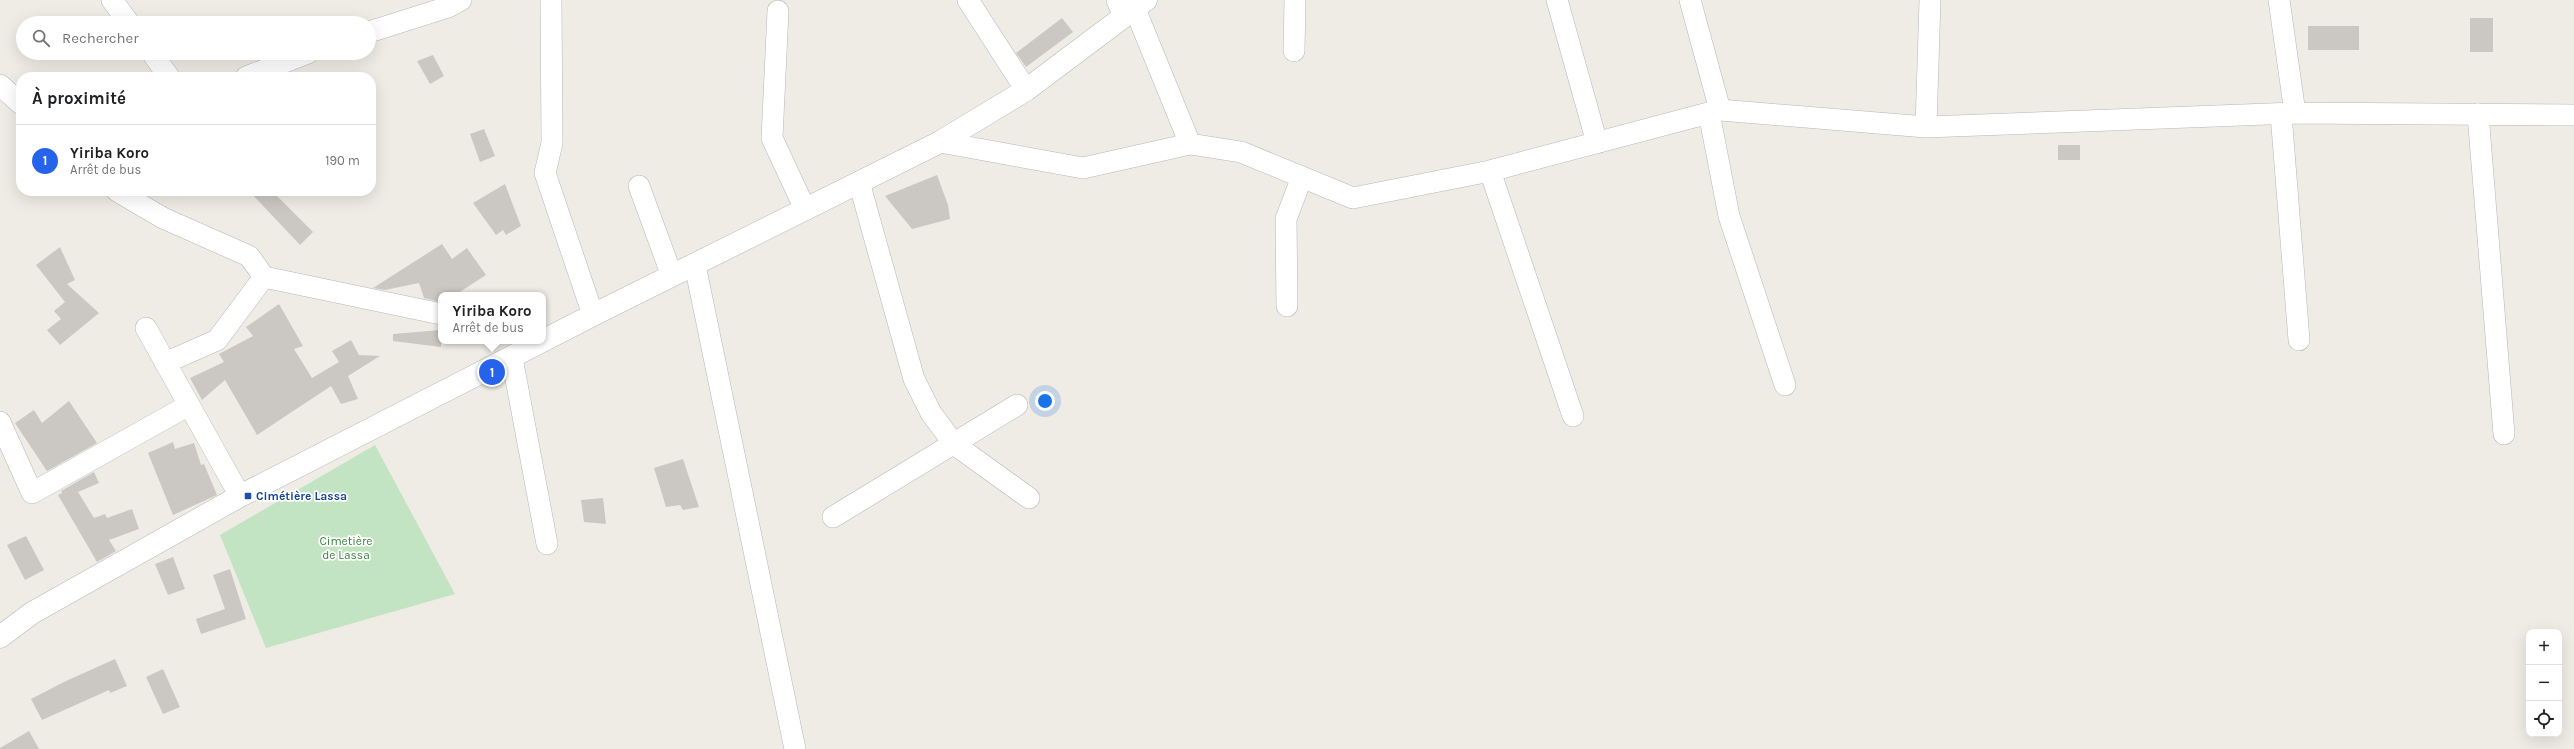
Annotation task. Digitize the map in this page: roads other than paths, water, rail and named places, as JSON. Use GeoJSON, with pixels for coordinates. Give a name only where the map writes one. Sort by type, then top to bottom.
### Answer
{"type":"FeatureCollection","features":[{"type":"Feature","properties":{"kind":"street"},"geometry":{"type":"LineString","coordinates":[[112,0],[124,16]]}},
{"type":"Feature","properties":{"kind":"street"},"geometry":{"type":"LineString","coordinates":[[376,30],[448,7],[461,0]]}},
{"type":"Feature","properties":{"kind":"street"},"geometry":{"type":"LineString","coordinates":[[551,0],[552,143],[545,173],[593,315]]}},
{"type":"Feature","properties":{"kind":"street"},"geometry":{"type":"LineString","coordinates":[[968,0],[1026,90]]}},
{"type":"Feature","properties":{"kind":"street"},"geometry":{"type":"LineString","coordinates":[[1294,51],[1295,0]]}},
{"type":"Feature","properties":{"kind":"street"},"geometry":{"type":"LineString","coordinates":[[1557,0],[1597,143]]}},
{"type":"Feature","properties":{"kind":"street"},"geometry":{"type":"LineString","coordinates":[[1690,0],[1715,112],[1729,216],[1785,385]]}},
{"type":"Feature","properties":{"kind":"street"},"geometry":{"type":"LineString","coordinates":[[1926,127],[1930,0]]}},
{"type":"Feature","properties":{"kind":"street"},"geometry":{"type":"LineString","coordinates":[[2279,0],[2288,113],[2299,340]]}},
{"type":"Feature","properties":{"kind":"street"},"geometry":{"type":"LineString","coordinates":[[546,337],[695,265],[940,142],[1026,90],[1131,6],[1190,144]]}},
{"type":"Feature","properties":{"kind":"street"},"geometry":{"type":"LineString","coordinates":[[778,11],[772,138],[805,210]]}},
{"type":"Feature","properties":{"kind":"street"},"geometry":{"type":"LineString","coordinates":[[157,60],[165,72]]}},
{"type":"Feature","properties":{"kind":"street"},"geometry":{"type":"LineString","coordinates":[[259,72],[290,60]]}},
{"type":"Feature","properties":{"kind":"street"},"geometry":{"type":"LineString","coordinates":[[0,85],[16,99]]}},
{"type":"Feature","properties":{"kind":"street"},"geometry":{"type":"LineString","coordinates":[[940,142],[1083,168],[1190,144],[1241,152],[1353,198],[1490,171],[1715,112],[1926,127],[2288,113],[2574,115]]}},
{"type":"Feature","properties":{"kind":"street"},"geometry":{"type":"LineString","coordinates":[[2478,114],[2504,434]]}},
{"type":"Feature","properties":{"kind":"street"},"geometry":{"type":"LineString","coordinates":[[1490,171],[1573,416]]}},
{"type":"Feature","properties":{"kind":"street"},"geometry":{"type":"LineString","coordinates":[[1287,306],[1286,219],[1302,177]]}},
{"type":"Feature","properties":{"kind":"street"},"geometry":{"type":"LineString","coordinates":[[859,182],[914,379],[932,413],[954,444],[1029,498]]}},
{"type":"Feature","properties":{"kind":"street"},"geometry":{"type":"LineString","coordinates":[[638,186],[672,276]]}},
{"type":"Feature","properties":{"kind":"street"},"geometry":{"type":"LineString","coordinates":[[128,196],[163,218],[250,256],[264,277],[438,313]]}},
{"type":"Feature","properties":{"kind":"street"},"geometry":{"type":"LineString","coordinates":[[695,265],[795,749]]}},
{"type":"Feature","properties":{"kind":"street"},"geometry":{"type":"LineString","coordinates":[[165,363],[218,340],[264,277]]}},
{"type":"Feature","properties":{"kind":"street"},"geometry":{"type":"LineString","coordinates":[[146,328],[240,496]]}},
{"type":"Feature","properties":{"kind":"street"},"geometry":{"type":"LineString","coordinates":[[0,637],[32,613],[240,496],[530,344]]}},
{"type":"Feature","properties":{"kind":"street"},"geometry":{"type":"LineString","coordinates":[[517,350],[547,544]]}},
{"type":"Feature","properties":{"kind":"street"},"geometry":{"type":"LineString","coordinates":[[0,422],[6,447],[32,493],[189,405]]}},
{"type":"Feature","properties":{"kind":"street"},"geometry":{"type":"LineString","coordinates":[[834,517],[1017,405]]}},
{"type":"Feature","properties":{"kind":"place","name":"Yiriba Koro"},"geometry":{"type":"Point","coordinates":[492,372]}},
{"type":"Feature","properties":{"kind":"place","name":"Cimétière Lassa"},"geometry":{"type":"Point","coordinates":[248,496]}},
{"type":"Feature","properties":{"kind":"park label","name":"Cimetière de Lassa"},"geometry":{"type":"Point","coordinates":[346,548]}}]}
